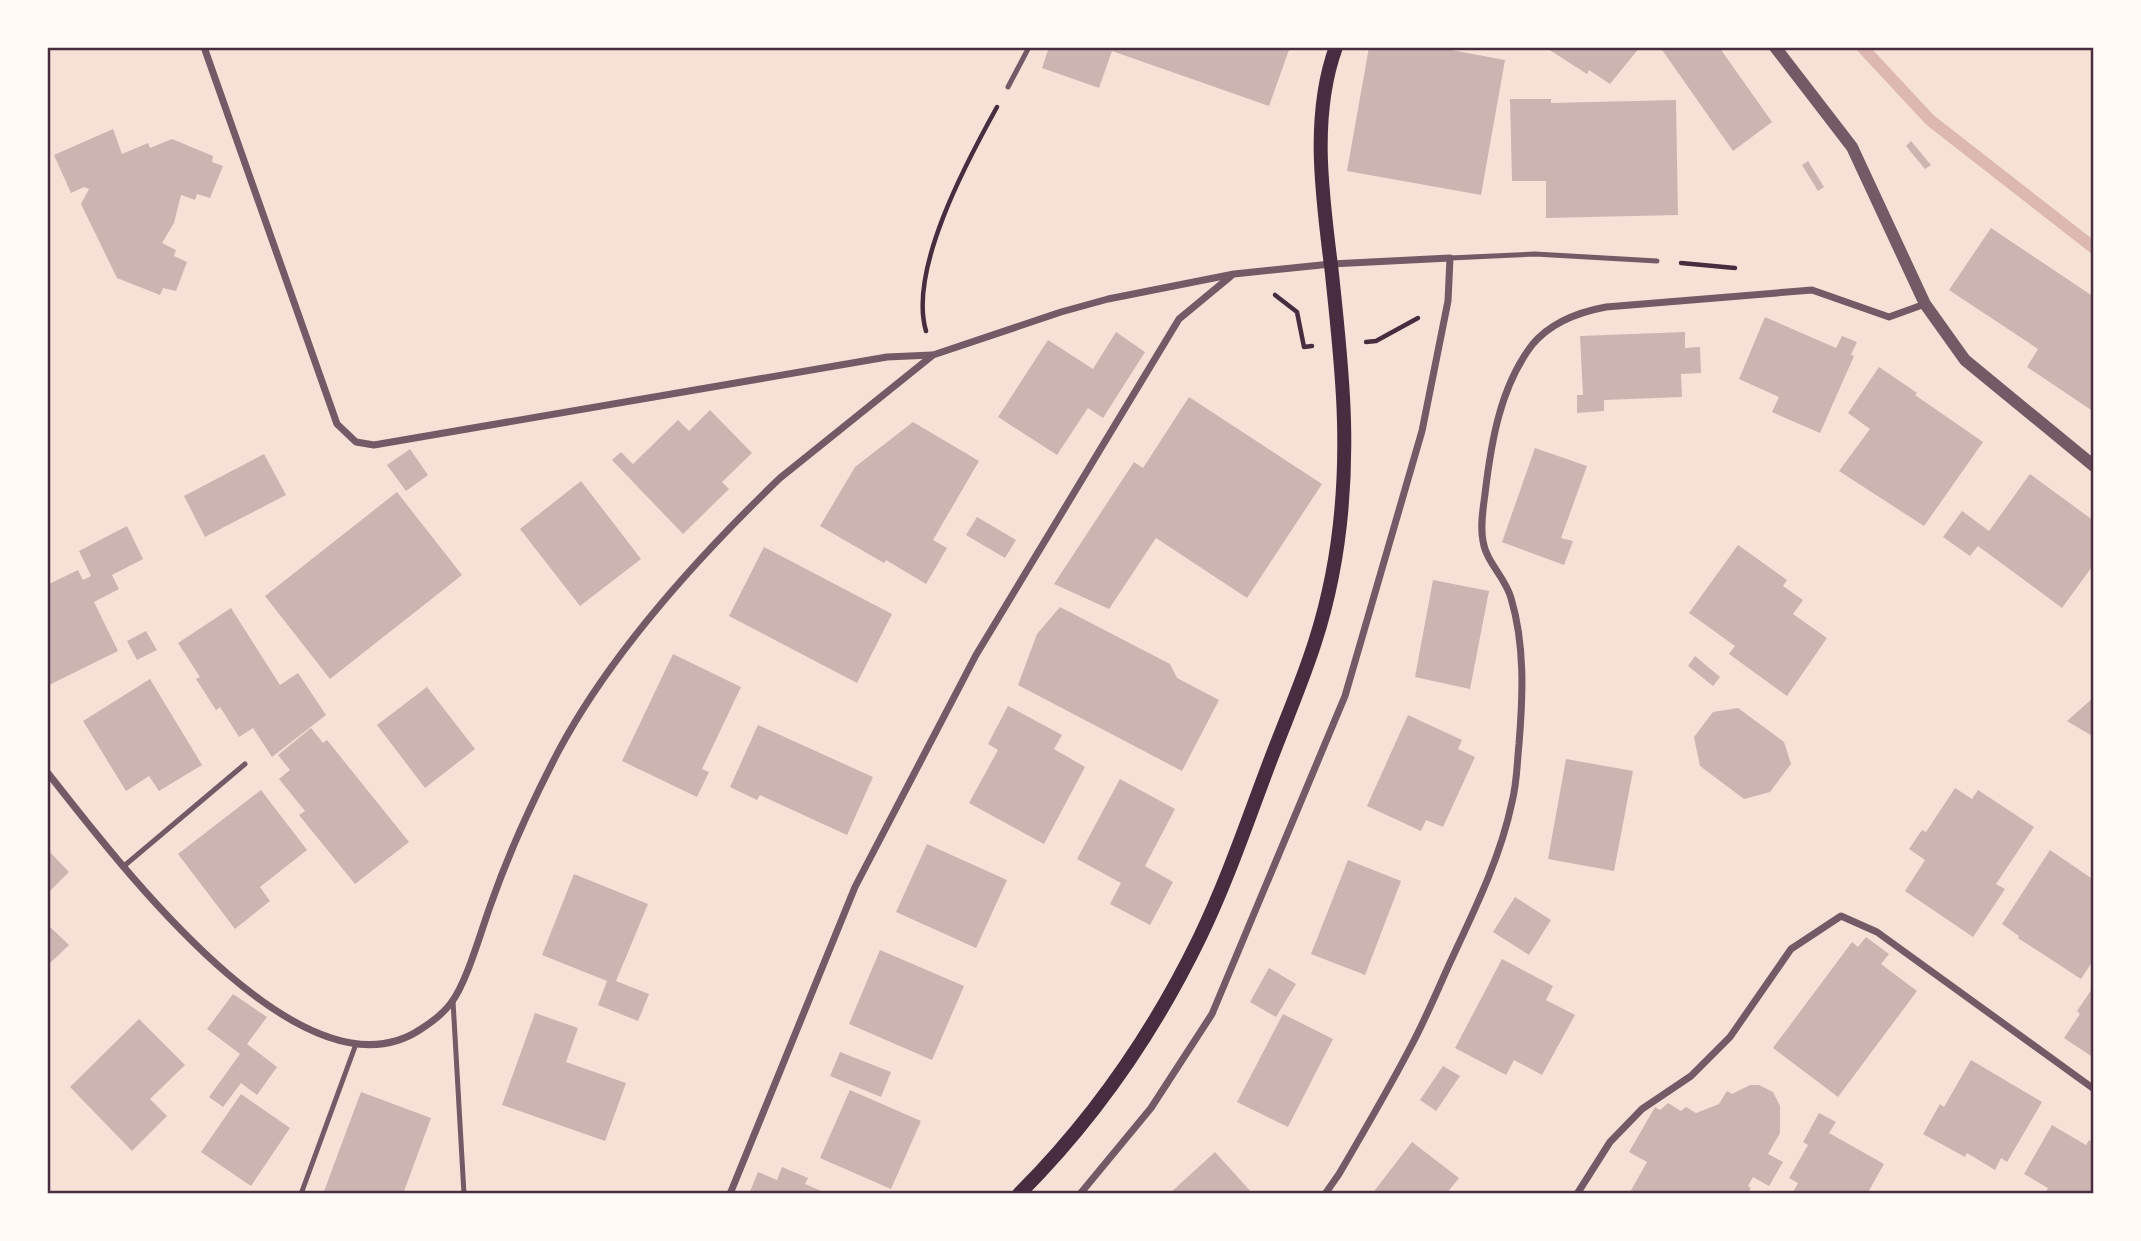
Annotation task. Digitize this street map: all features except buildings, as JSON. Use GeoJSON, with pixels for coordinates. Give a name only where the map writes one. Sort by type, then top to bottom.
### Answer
{"type":"FeatureCollection","features":[{"type":"Feature","properties":{"kind":"main road"},"geometry":{"type":"LineString","coordinates":[[1019,1194],[1054,1157],[1117,1079],[1179,978],[1240,842],[1314,644],[1335,563],[1344,484],[1340,344],[1324,204],[1322,135],[1323,91],[1336,47]]}},
{"type":"Feature","properties":{"kind":"street"},"geometry":{"type":"LineString","coordinates":[[204,47],[337,424],[356,442],[374,445],[887,357],[933,355],[1108,299],[1234,274],[1331,264],[1450,258],[1448,301],[1422,430],[1345,696],[1212,1014],[1152,1108],[1080,1194]]}},
{"type":"Feature","properties":{"kind":"street"},"geometry":{"type":"LineString","coordinates":[[1775,47],[1852,147],[1925,304],[1965,360],[2094,466]]}},
{"type":"Feature","properties":{"kind":"street"},"geometry":{"type":"LineString","coordinates":[[730,1194],[855,887],[976,655],[1179,319],[1234,274]]}},
{"type":"Feature","properties":{"kind":"street"},"geometry":{"type":"LineString","coordinates":[[1325,1194],[1411,1048],[1494,864],[1513,800],[1522,695],[1521,652],[1511,598],[1506,583],[1488,556],[1482,532],[1488,464],[1496,424],[1510,386],[1533,344],[1548,330],[1568,318],[1587,310],[1606,307],[1812,290],[1889,317],[1925,304]]}},
{"type":"Feature","properties":{"kind":"street"},"geometry":{"type":"LineString","coordinates":[[47,772],[124,866],[201,951],[247,991],[305,1027],[328,1037],[356,1044],[388,1044],[403,1039],[428,1025],[453,1001],[529,811],[558,752],[605,677],[689,573],[758,499],[780,478],[933,355]]}},
{"type":"Feature","properties":{"kind":"street"},"geometry":{"type":"LineString","coordinates":[[1577,1194],[1610,1142],[1642,1109],[1691,1076],[1730,1037],[1791,949],[1840,916],[1877,932],[2094,1089]]}},
{"type":"Feature","properties":{"kind":"lane"},"geometry":{"type":"LineString","coordinates":[[1008,87],[1029,47]]}},
{"type":"Feature","properties":{"kind":"lane"},"geometry":{"type":"LineString","coordinates":[[1450,258],[1535,254],[1657,261]]}},
{"type":"Feature","properties":{"kind":"lane"},"geometry":{"type":"LineString","coordinates":[[124,866],[245,764]]}},
{"type":"Feature","properties":{"kind":"lane"},"geometry":{"type":"LineString","coordinates":[[453,1001],[464,1194]]}},
{"type":"Feature","properties":{"kind":"lane"},"geometry":{"type":"LineString","coordinates":[[301,1194],[356,1044]]}},
{"type":"Feature","properties":{"kind":"path"},"geometry":{"type":"LineString","coordinates":[[933,355],[921,311],[925,278],[934,245],[972,155],[1008,87]]}},
{"type":"Feature","properties":{"kind":"path"},"geometry":{"type":"LineString","coordinates":[[1657,261],[1755,270],[1770,292]]}},
{"type":"Feature","properties":{"kind":"waterway"},"geometry":{"type":"LineString","coordinates":[[1862,47],[1930,120],[2094,248]]}}]}
